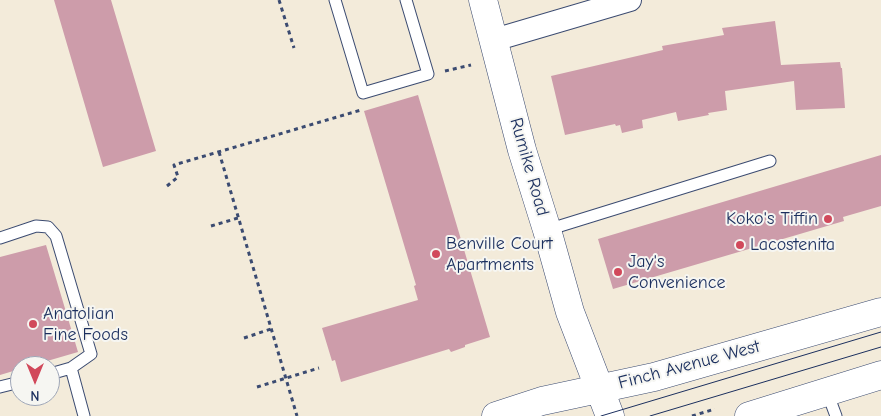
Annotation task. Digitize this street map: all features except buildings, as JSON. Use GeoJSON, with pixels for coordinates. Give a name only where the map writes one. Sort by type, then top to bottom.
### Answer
{"type":"FeatureCollection","features":[{"type":"Feature","properties":{"kind":"main road","name":"Rumike Road"},"geometry":{"type":"LineString","coordinates":[[483,0],[522,150],[570,312],[610,416]]}},
{"type":"Feature","properties":{"kind":"main road","name":"Finch Avenue West"},"geometry":{"type":"LineString","coordinates":[[496,416],[542,401],[600,387],[654,377],[881,312]]}},
{"type":"Feature","properties":{"kind":"main road"},"geometry":{"type":"LineString","coordinates":[[749,416],[832,404],[881,374]]}},
{"type":"Feature","properties":{"kind":"street"},"geometry":{"type":"LineString","coordinates":[[494,40],[630,0]]}},
{"type":"Feature","properties":{"kind":"lane"},"geometry":{"type":"LineString","coordinates":[[335,0],[363,93],[428,74],[406,0]]}},
{"type":"Feature","properties":{"kind":"lane"},"geometry":{"type":"LineString","coordinates":[[547,230],[770,161]]}},
{"type":"Feature","properties":{"kind":"lane"},"geometry":{"type":"LineString","coordinates":[[0,238],[36,226],[48,227],[56,236],[91,354],[71,368],[60,371]]}},
{"type":"Feature","properties":{"kind":"lane"},"geometry":{"type":"LineString","coordinates":[[71,368],[84,416]]}},
{"type":"Feature","properties":{"kind":"path"},"geometry":{"type":"LineString","coordinates":[[279,0],[294,48]]}},
{"type":"Feature","properties":{"kind":"path"},"geometry":{"type":"LineString","coordinates":[[428,74],[432,75],[471,64]]}},
{"type":"Feature","properties":{"kind":"path"},"geometry":{"type":"LineString","coordinates":[[167,186],[178,177],[174,165],[361,110],[358,99],[363,93]]}},
{"type":"Feature","properties":{"kind":"path"},"geometry":{"type":"LineString","coordinates":[[219,152],[297,416]]}},
{"type":"Feature","properties":{"kind":"path"},"geometry":{"type":"LineString","coordinates":[[211,226],[238,218]]}},
{"type":"Feature","properties":{"kind":"path"},"geometry":{"type":"LineString","coordinates":[[244,338],[271,329]]}},
{"type":"Feature","properties":{"kind":"path"},"geometry":{"type":"LineString","coordinates":[[257,387],[319,368]]}},
{"type":"Feature","properties":{"kind":"path"},"geometry":{"type":"LineString","coordinates":[[692,416],[715,409]]}},
{"type":"Feature","properties":{"kind":"tram line"},"geometry":{"type":"LineString","coordinates":[[601,416],[881,332]]}},
{"type":"Feature","properties":{"kind":"tram line"},"geometry":{"type":"LineString","coordinates":[[650,416],[881,347]]}},
{"type":"Feature","properties":{"kind":"place","name":"Koko's Tiffin"},"geometry":{"type":"Point","coordinates":[828,219]}},
{"type":"Feature","properties":{"kind":"place","name":"Lacostenita"},"geometry":{"type":"Point","coordinates":[740,245]}},
{"type":"Feature","properties":{"kind":"place","name":"Benville Court Apartments"},"geometry":{"type":"Point","coordinates":[436,254]}},
{"type":"Feature","properties":{"kind":"place","name":"Jay's Convenience"},"geometry":{"type":"Point","coordinates":[618,272]}},
{"type":"Feature","properties":{"kind":"place","name":"Anatolian Fine Foods"},"geometry":{"type":"Point","coordinates":[33,324]}}]}
